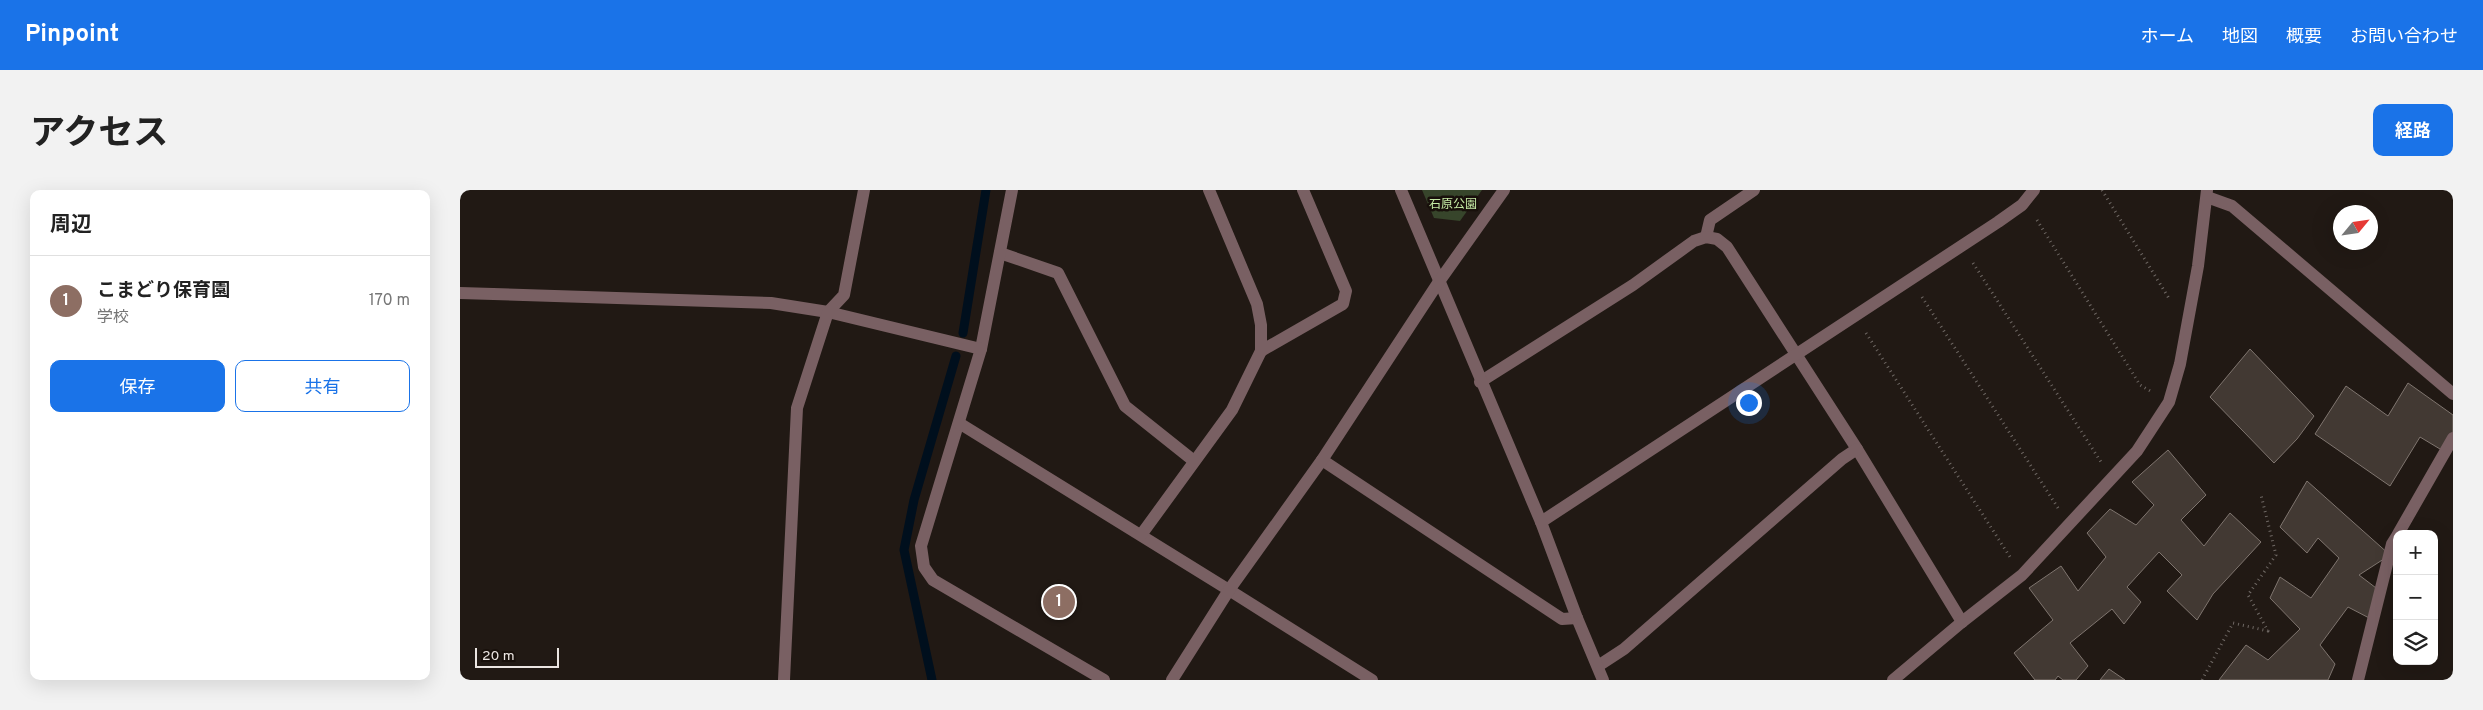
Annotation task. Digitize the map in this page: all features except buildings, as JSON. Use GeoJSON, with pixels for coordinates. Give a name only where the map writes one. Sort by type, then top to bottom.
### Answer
{"type":"FeatureCollection","features":[{"type":"Feature","properties":{"kind":"street"},"geometry":{"type":"LineString","coordinates":[[784,680],[797,408],[828,312],[844,294],[864,190]]}},
{"type":"Feature","properties":{"kind":"street"},"geometry":{"type":"LineString","coordinates":[[1012,190],[981,349],[921,546],[924,568],[933,580],[1104,680]]}},
{"type":"Feature","properties":{"kind":"street"},"geometry":{"type":"LineString","coordinates":[[1141,535],[1232,410],[1260,351],[1261,325],[1257,304],[1209,190]]}},
{"type":"Feature","properties":{"kind":"street"},"geometry":{"type":"LineString","coordinates":[[1260,351],[1343,304],[1346,291],[1303,190]]}},
{"type":"Feature","properties":{"kind":"street"},"geometry":{"type":"LineString","coordinates":[[1400,190],[1541,522],[1577,618],[1604,680]]}},
{"type":"Feature","properties":{"kind":"street"},"geometry":{"type":"LineString","coordinates":[[1172,680],[1229,590],[1322,460],[1438,283],[1504,190]]}},
{"type":"Feature","properties":{"kind":"street"},"geometry":{"type":"LineString","coordinates":[[1706,236],[1710,220],[1754,190]]}},
{"type":"Feature","properties":{"kind":"street"},"geometry":{"type":"LineString","coordinates":[[1541,522],[1961,246],[2022,205],[2032,193]]}},
{"type":"Feature","properties":{"kind":"street"},"geometry":{"type":"LineString","coordinates":[[1893,680],[1962,622],[2022,576],[2136,451],[2169,402],[2180,364],[2198,266],[2207,194],[2232,206],[2453,394]]}},
{"type":"Feature","properties":{"kind":"street"},"geometry":{"type":"LineString","coordinates":[[1480,382],[1633,285],[1694,241],[1706,236],[1717,239],[1727,247],[1857,449],[1962,622]]}},
{"type":"Feature","properties":{"kind":"street"},"geometry":{"type":"LineString","coordinates":[[1000,253],[1058,274],[1125,406],[1194,461]]}},
{"type":"Feature","properties":{"kind":"street"},"geometry":{"type":"LineString","coordinates":[[460,293],[771,303],[828,312],[981,349]]}},
{"type":"Feature","properties":{"kind":"street"},"geometry":{"type":"LineString","coordinates":[[959,422],[1372,680]]}},
{"type":"Feature","properties":{"kind":"street"},"geometry":{"type":"LineString","coordinates":[[2401,530],[2453,438]]}},
{"type":"Feature","properties":{"kind":"street"},"geometry":{"type":"LineString","coordinates":[[1598,666],[1624,649],[1835,465],[1857,449]]}},
{"type":"Feature","properties":{"kind":"street"},"geometry":{"type":"LineString","coordinates":[[1322,460],[1562,618],[1577,618]]}},
{"type":"Feature","properties":{"kind":"street"},"geometry":{"type":"LineString","coordinates":[[2358,680],[2393,542]]}},
{"type":"Feature","properties":{"kind":"path"},"geometry":{"type":"LineString","coordinates":[[2102,190],[2172,303],[2188,315]]}},
{"type":"Feature","properties":{"kind":"path"},"geometry":{"type":"LineString","coordinates":[[2032,193],[2038,226],[2140,385],[2169,402]]}},
{"type":"Feature","properties":{"kind":"path"},"geometry":{"type":"LineString","coordinates":[[1961,246],[2112,478]]}},
{"type":"Feature","properties":{"kind":"path"},"geometry":{"type":"LineString","coordinates":[[1910,279],[2069,524]]}},
{"type":"Feature","properties":{"kind":"path"},"geometry":{"type":"LineString","coordinates":[[1854,316],[2022,576]]}},
{"type":"Feature","properties":{"kind":"path"},"geometry":{"type":"LineString","coordinates":[[2202,680],[2233,623],[2268,631],[2248,595],[2276,555],[2261,495]]}},
{"type":"Feature","properties":{"kind":"green space","name":"石原公園"},"geometry":{"type":"Polygon","coordinates":[[[1422,190],[1482,190],[1460,221],[1434,218],[1422,190]]]}},
{"type":"Feature","properties":{"kind":"waterway"},"geometry":{"type":"LineString","coordinates":[[963,333],[986,190]]}},
{"type":"Feature","properties":{"kind":"waterway"},"geometry":{"type":"LineString","coordinates":[[932,680],[904,550],[914,500],[956,356]]}},
{"type":"Feature","properties":{"kind":"place","name":"こまどり保育園"},"geometry":{"type":"Point","coordinates":[1059,602]}}]}
